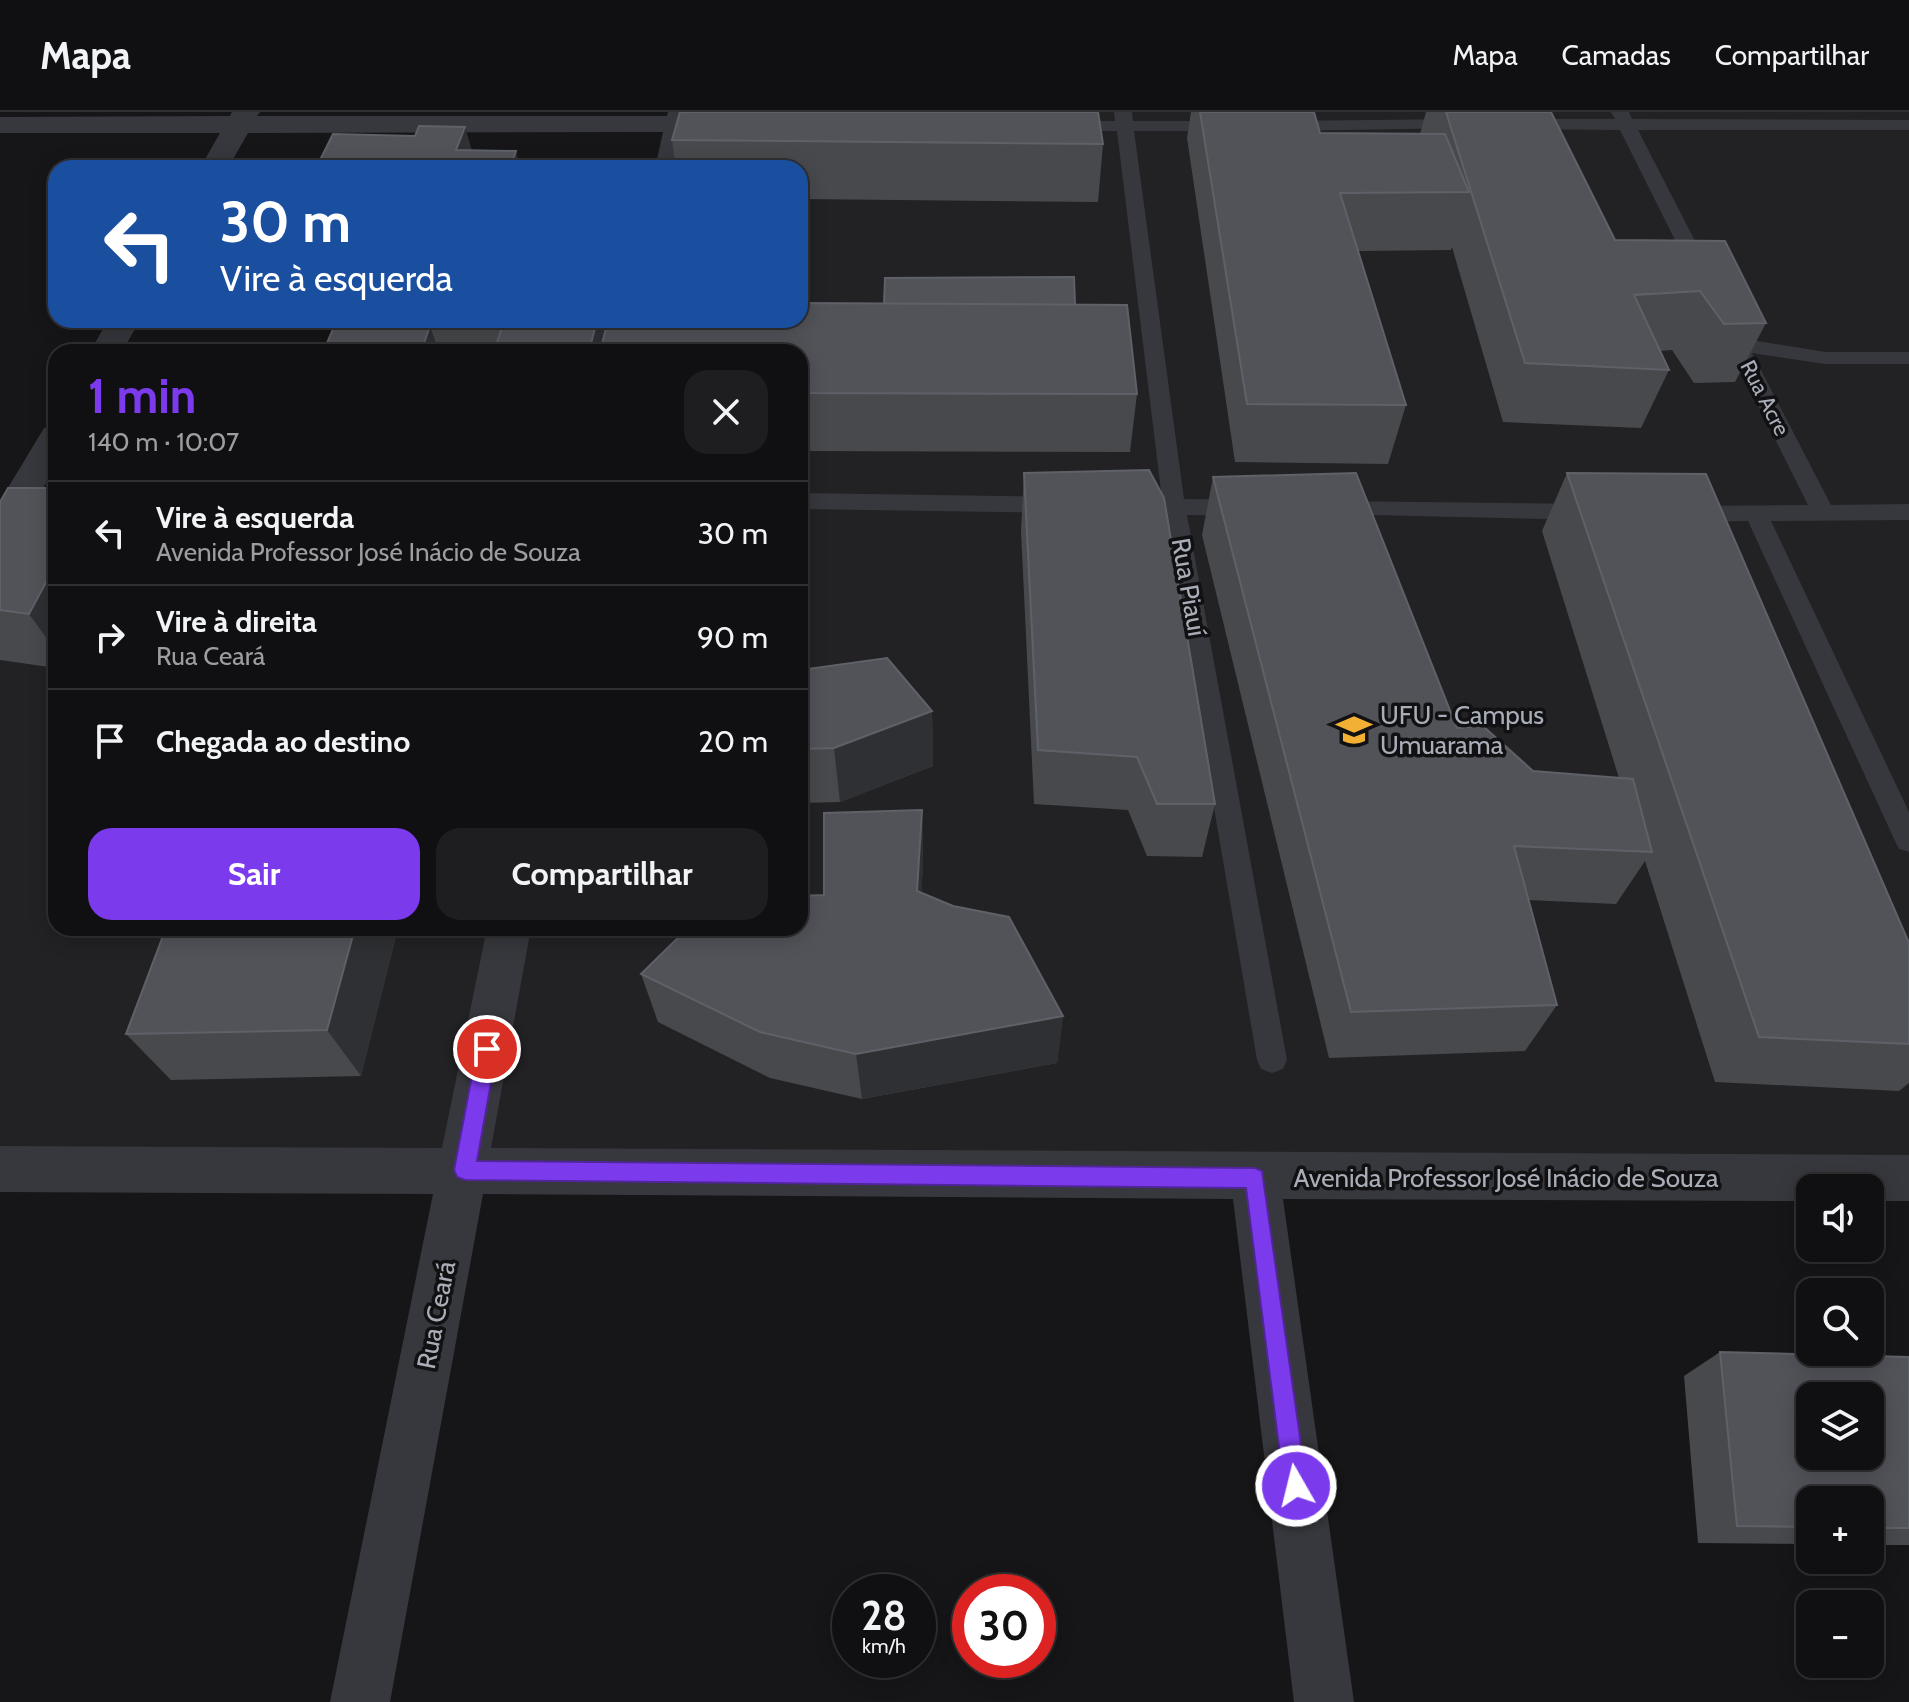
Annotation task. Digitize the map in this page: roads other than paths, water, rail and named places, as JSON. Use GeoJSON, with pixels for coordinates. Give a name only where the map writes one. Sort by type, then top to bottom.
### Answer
{"type":"FeatureCollection","features":[{"type":"Feature","properties":{"kind":"street"},"geometry":{"type":"LineString","coordinates":[[219,160],[243,118]]}},
{"type":"Feature","properties":{"kind":"street"},"geometry":{"type":"LineString","coordinates":[[0,125],[243,118],[685,120],[672,160]]}},
{"type":"Feature","properties":{"kind":"street"},"geometry":{"type":"LineString","coordinates":[[6,511],[48,448]]}},
{"type":"Feature","properties":{"kind":"street"},"geometry":{"type":"LineString","coordinates":[[6,511],[48,503]]}},
{"type":"Feature","properties":{"kind":"street","name":"Rua Ceará"},"geometry":{"type":"LineString","coordinates":[[360,1702],[465,1170],[508,936]]}},
{"type":"Feature","properties":{"kind":"street","name":"Avenida Professor José Inácio de Souza"},"geometry":{"type":"LineString","coordinates":[[0,1169],[1255,1178],[1909,1178]]}},
{"type":"Feature","properties":{"kind":"street"},"geometry":{"type":"LineString","coordinates":[[1255,1178],[1324,1702]]}},
{"type":"Feature","properties":{"kind":"lane"},"geometry":{"type":"LineString","coordinates":[[1047,126],[1124,119],[1253,126],[1490,124],[1622,117],[1909,125]]}},
{"type":"Feature","properties":{"kind":"lane","name":"Rua Acre"},"geometry":{"type":"LineString","coordinates":[[1622,117],[1823,512]]}},
{"type":"Feature","properties":{"kind":"lane","name":"Rua Piauí"},"geometry":{"type":"LineString","coordinates":[[1124,119],[1174,507],[1272,1060]]}},
{"type":"Feature","properties":{"kind":"lane"},"geometry":{"type":"LineString","coordinates":[[1737,344],[1825,358],[1909,358]]}},
{"type":"Feature","properties":{"kind":"lane"},"geometry":{"type":"LineString","coordinates":[[808,501],[1081,505]]}},
{"type":"Feature","properties":{"kind":"lane"},"geometry":{"type":"LineString","coordinates":[[1112,506],[1269,508]]}},
{"type":"Feature","properties":{"kind":"lane"},"geometry":{"type":"LineString","coordinates":[[1316,509],[1615,513]]}},
{"type":"Feature","properties":{"kind":"lane"},"geometry":{"type":"LineString","coordinates":[[1662,513],[1909,512]]}},
{"type":"Feature","properties":{"kind":"lane"},"geometry":{"type":"LineString","coordinates":[[1757,515],[1909,841]]}},
{"type":"Feature","properties":{"kind":"place","name":"UFU - Campus Umuarama"},"geometry":{"type":"Point","coordinates":[1354,730]}}]}
